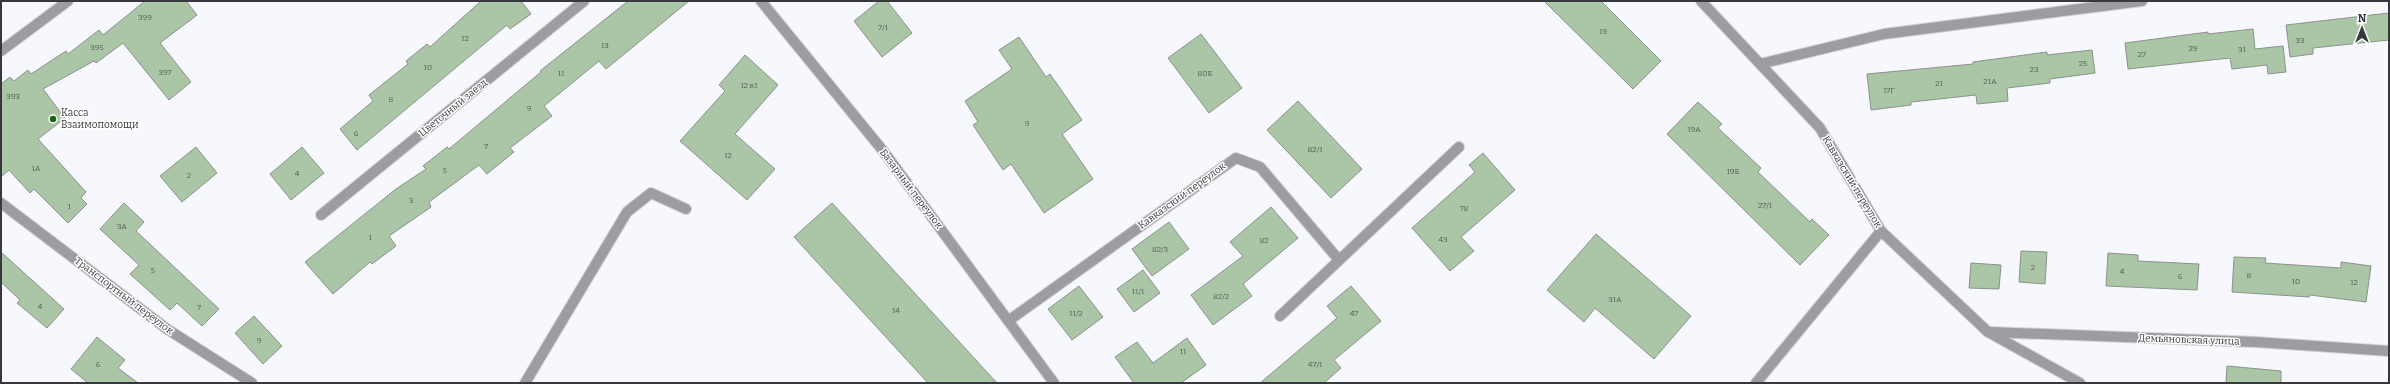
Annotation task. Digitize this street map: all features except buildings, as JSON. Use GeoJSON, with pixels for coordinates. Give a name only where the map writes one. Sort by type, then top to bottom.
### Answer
{"type":"FeatureCollection","features":[{"type":"Feature","properties":{"kind":"street"},"geometry":{"type":"LineString","coordinates":[[1,51],[68,1]]}},
{"type":"Feature","properties":{"kind":"street","name":"Цветочный заезд"},"geometry":{"type":"LineString","coordinates":[[321,215],[584,1]]}},
{"type":"Feature","properties":{"kind":"street","name":"Базарный переулок"},"geometry":{"type":"LineString","coordinates":[[761,1],[884,152],[1054,383]]}},
{"type":"Feature","properties":{"kind":"street","name":"Кавказский переулок"},"geometry":{"type":"LineString","coordinates":[[1701,1],[1820,128],[1881,231],[1988,332],[2080,383]]}},
{"type":"Feature","properties":{"kind":"street"},"geometry":{"type":"LineString","coordinates":[[1760,64],[1884,34],[2142,1]]}},
{"type":"Feature","properties":{"kind":"street"},"geometry":{"type":"LineString","coordinates":[[1280,316],[1459,147]]}},
{"type":"Feature","properties":{"kind":"street","name":"Кавказский переулок"},"geometry":{"type":"LineString","coordinates":[[1008,321],[1236,158],[1260,167],[1339,260]]}},
{"type":"Feature","properties":{"kind":"street"},"geometry":{"type":"LineString","coordinates":[[525,383],[627,212],[651,193],[686,209]]}},
{"type":"Feature","properties":{"kind":"street","name":"Транспортный переулок"},"geometry":{"type":"LineString","coordinates":[[1,203],[167,329],[252,383]]}},
{"type":"Feature","properties":{"kind":"street"},"geometry":{"type":"LineString","coordinates":[[1756,383],[1881,231]]}},
{"type":"Feature","properties":{"kind":"street","name":"Демьяновская улица"},"geometry":{"type":"LineString","coordinates":[[1988,332],[2256,342],[2389,351]]}},
{"type":"Feature","properties":{"kind":"place","name":"Касса Взаимопомощи"},"geometry":{"type":"Point","coordinates":[53,119]}}]}
